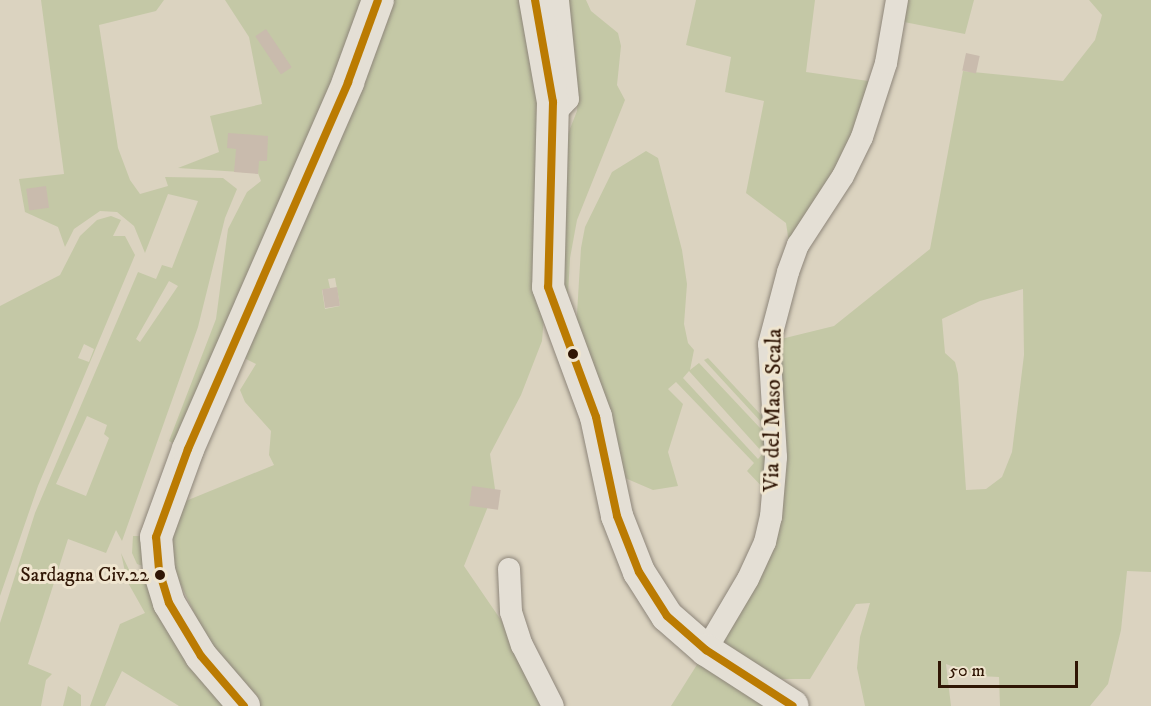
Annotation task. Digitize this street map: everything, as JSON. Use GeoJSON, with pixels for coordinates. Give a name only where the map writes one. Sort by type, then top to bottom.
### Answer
{"type":"FeatureCollection","features":[{"type":"Feature","properties":{"kind":"street"},"geometry":{"type":"LineString","coordinates":[[244,706],[201,656],[168,603],[159,570],[156,537],[188,449],[348,82],[378,0]]}},
{"type":"Feature","properties":{"kind":"street"},"geometry":{"type":"LineString","coordinates":[[535,0],[551,85],[548,287],[596,417],[617,516],[639,572],[667,616],[706,650],[793,706]]}},
{"type":"Feature","properties":{"kind":"street"},"geometry":{"type":"LineString","coordinates":[[552,116],[568,99],[558,0]]}},
{"type":"Feature","properties":{"kind":"street","name":"Via del Maso Scala"},"geometry":{"type":"LineString","coordinates":[[706,650],[748,579],[765,542],[771,517],[776,457],[769,344],[783,290],[798,245],[843,176],[862,137],[886,63],[897,0]]}},
{"type":"Feature","properties":{"kind":"street"},"geometry":{"type":"LineString","coordinates":[[509,570],[511,612],[518,634],[553,706]]}},
{"type":"Feature","properties":{"kind":"green space"},"geometry":{"type":"Polygon","coordinates":[[[41,0],[164,0],[156,11],[99,25],[118,148],[130,180],[140,194],[168,186],[165,177],[223,178],[237,189],[225,218],[198,327],[122,541],[116,530],[106,553],[68,539],[28,664],[52,674],[46,680],[41,706],[0,706],[0,623],[35,513],[138,272],[156,279],[162,265],[172,268],[198,201],[168,194],[145,253],[134,226],[117,212],[100,211],[74,229],[65,247],[58,227],[25,212],[19,179],[64,174],[41,0]],[[169,281],[136,339],[140,342],[178,286],[169,281]],[[87,416],[56,484],[86,496],[109,438],[104,434],[107,425],[87,416]]]}},
{"type":"Feature","properties":{"kind":"green space"},"geometry":{"type":"Polygon","coordinates":[[[225,0],[367,0],[179,447],[169,441],[216,319],[228,229],[247,192],[261,181],[258,173],[178,168],[219,152],[210,116],[262,104],[249,37],[225,0]]]}},
{"type":"Feature","properties":{"kind":"green space"},"geometry":{"type":"Polygon","coordinates":[[[390,0],[524,0],[538,63],[544,317],[542,341],[521,395],[490,454],[495,489],[464,566],[514,639],[546,706],[259,706],[213,653],[172,566],[169,523],[176,505],[274,465],[269,455],[271,431],[245,402],[240,390],[256,364],[240,356],[390,0]],[[335,278],[328,279],[330,288],[322,290],[325,309],[340,306],[335,278]]]}},
{"type":"Feature","properties":{"kind":"green space"},"geometry":{"type":"Polygon","coordinates":[[[565,0],[586,0],[591,11],[618,33],[621,46],[617,85],[625,100],[577,220],[570,258],[567,313],[560,290],[564,144],[577,111],[578,91],[565,0]]]}},
{"type":"Feature","properties":{"kind":"green space"},"geometry":{"type":"Polygon","coordinates":[[[696,0],[815,0],[806,72],[875,82],[861,127],[789,243],[786,223],[746,193],[764,101],[725,92],[731,57],[686,45],[696,0]]]}},
{"type":"Feature","properties":{"kind":"green space"},"geometry":{"type":"Polygon","coordinates":[[[903,0],[974,0],[965,34],[899,21],[903,0]]]}},
{"type":"Feature","properties":{"kind":"green space"},"geometry":{"type":"Polygon","coordinates":[[[1089,0],[1151,0],[1151,572],[1127,571],[1121,630],[1108,684],[1090,706],[1000,706],[999,677],[979,676],[946,664],[951,706],[865,706],[857,668],[860,637],[870,603],[856,604],[810,679],[775,679],[722,648],[722,634],[756,573],[777,340],[834,326],[930,249],[963,71],[1063,81],[1095,40],[1102,15],[1089,0]],[[1023,289],[980,301],[942,319],[945,353],[955,362],[958,374],[966,490],[986,489],[1002,477],[1012,452],[1024,355],[1023,289]]]}},
{"type":"Feature","properties":{"kind":"green space"},"geometry":{"type":"Polygon","coordinates":[[[646,151],[658,158],[682,250],[687,284],[684,324],[688,343],[694,350],[690,370],[699,363],[761,429],[763,424],[704,360],[708,358],[763,417],[767,492],[747,471],[754,463],[676,382],[668,389],[683,404],[668,452],[678,486],[653,490],[618,475],[576,330],[581,248],[585,227],[612,172],[646,151]],[[689,371],[683,378],[758,459],[763,453],[689,371]]]}},
{"type":"Feature","properties":{"kind":"green space"},"geometry":{"type":"Polygon","coordinates":[[[111,216],[121,220],[113,236],[125,236],[135,255],[38,486],[0,596],[0,306],[60,275],[80,236],[97,220],[111,216]],[[84,344],[78,358],[89,362],[94,349],[84,344]]]}},
{"type":"Feature","properties":{"kind":"green space"},"geometry":{"type":"Polygon","coordinates":[[[133,536],[145,536],[143,566],[137,564],[132,553],[133,536]]]}},
{"type":"Feature","properties":{"kind":"green space"},"geometry":{"type":"Polygon","coordinates":[[[121,553],[132,576],[147,584],[232,706],[179,706],[122,671],[105,706],[90,706],[120,624],[145,613],[127,581],[121,553]]]}},
{"type":"Feature","properties":{"kind":"green space"},"geometry":{"type":"Polygon","coordinates":[[[698,663],[778,706],[671,706],[698,663]]]}},
{"type":"Feature","properties":{"kind":"green space"},"geometry":{"type":"Polygon","coordinates":[[[68,686],[81,695],[81,706],[63,706],[68,686]]]}},
{"type":"Feature","properties":{"kind":"building"},"geometry":{"type":"Polygon","coordinates":[[[266,29],[292,67],[281,74],[255,36],[266,29]]]}},
{"type":"Feature","properties":{"kind":"building"},"geometry":{"type":"Polygon","coordinates":[[[966,53],[980,56],[976,74],[962,71],[966,53]]]}},
{"type":"Feature","properties":{"kind":"building"},"geometry":{"type":"Polygon","coordinates":[[[228,133],[268,136],[267,161],[259,161],[258,174],[234,172],[236,149],[227,148],[228,133]]]}},
{"type":"Feature","properties":{"kind":"building"},"geometry":{"type":"Polygon","coordinates":[[[46,186],[49,208],[29,211],[26,189],[46,186]]]}},
{"type":"Feature","properties":{"kind":"building"},"geometry":{"type":"Polygon","coordinates":[[[337,287],[340,306],[325,308],[322,289],[337,287]]]}},
{"type":"Feature","properties":{"kind":"building"},"geometry":{"type":"Polygon","coordinates":[[[472,486],[501,490],[498,510],[469,506],[472,486]]]}},
{"type":"Feature","properties":{"kind":"transit line"},"geometry":{"type":"LineString","coordinates":[[244,706],[201,656],[169,603],[159,570],[156,537],[188,449],[348,82],[378,0]]}},
{"type":"Feature","properties":{"kind":"transit line"},"geometry":{"type":"LineString","coordinates":[[535,0],[553,102],[548,287],[596,417],[617,516],[639,572],[667,616],[706,650],[793,706]]}},
{"type":"Feature","properties":{"kind":"place","name":"Sardagna Civ.22"},"geometry":{"type":"Point","coordinates":[160,575]}}]}
